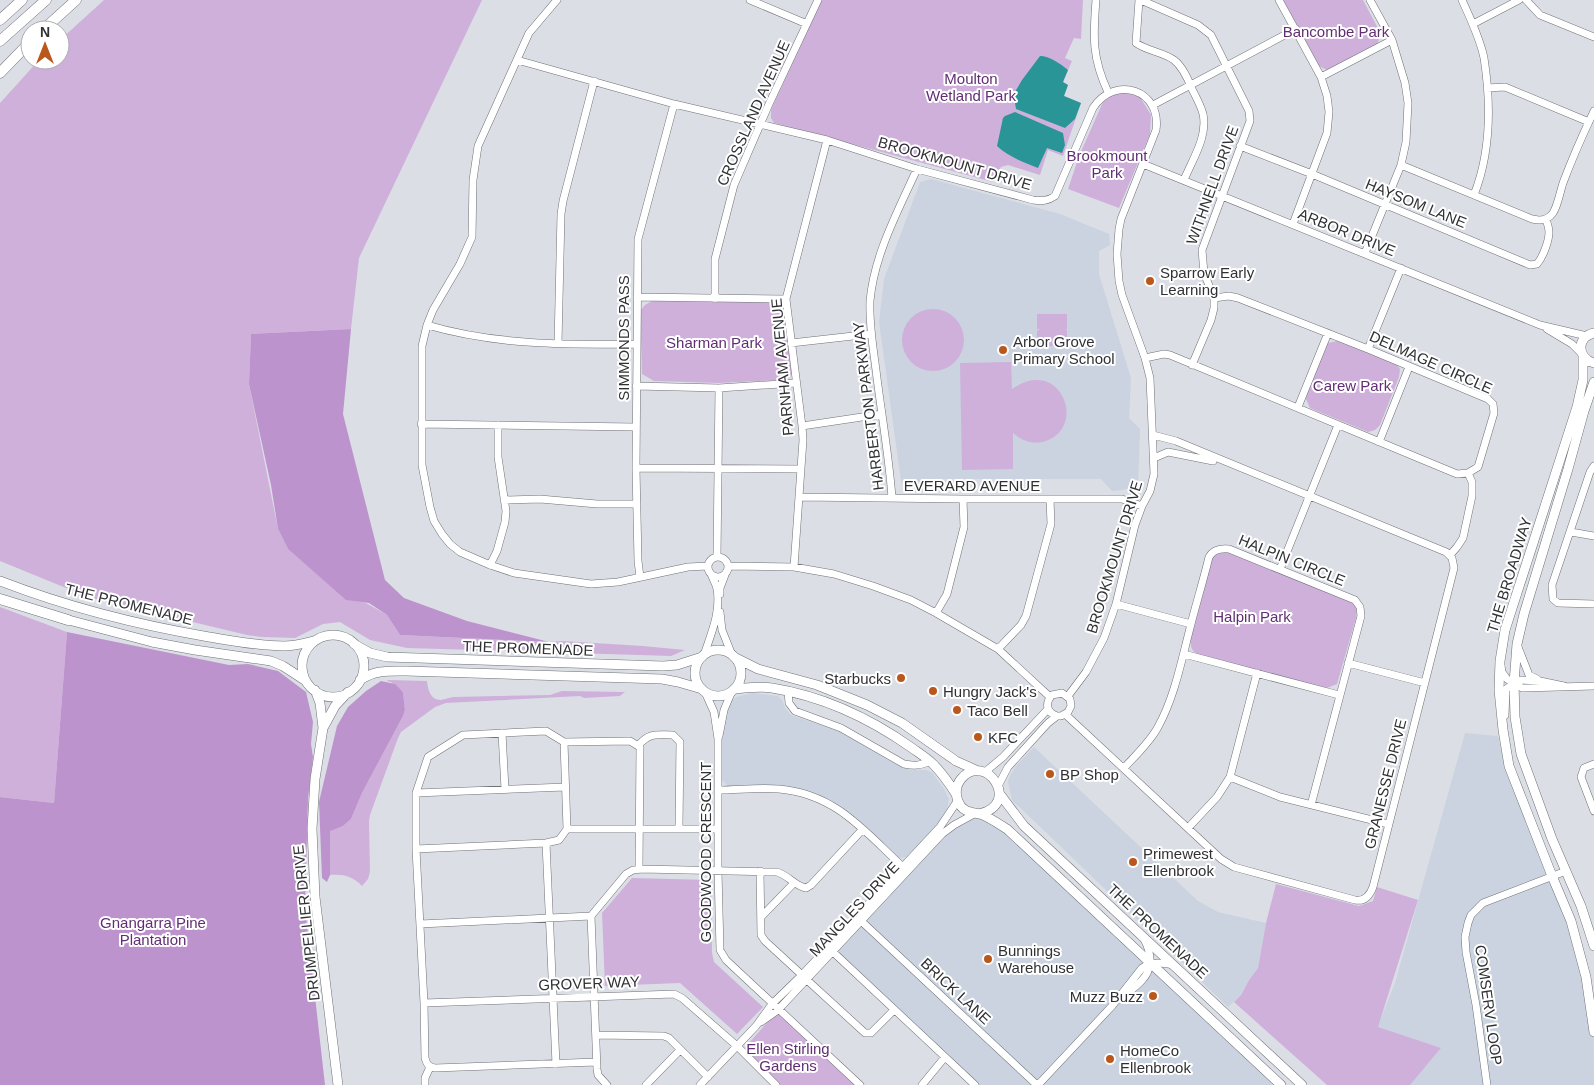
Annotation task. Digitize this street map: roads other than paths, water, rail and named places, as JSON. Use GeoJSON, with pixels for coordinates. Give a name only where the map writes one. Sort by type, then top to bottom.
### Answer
{"type":"FeatureCollection","features":[{"type":"Feature","properties":{"kind":"highway"},"geometry":{"type":"LineString","coordinates":[[0,11],[12,0]]}},
{"type":"Feature","properties":{"kind":"highway"},"geometry":{"type":"LineString","coordinates":[[0,20],[22,0]]}},
{"type":"Feature","properties":{"kind":"highway"},"geometry":{"type":"LineString","coordinates":[[0,41],[46,0]]}},
{"type":"Feature","properties":{"kind":"highway"},"geometry":{"type":"LineString","coordinates":[[54,20],[76,0]]}},
{"type":"Feature","properties":{"kind":"highway"},"geometry":{"type":"LineString","coordinates":[[0,73],[20,52]]}},
{"type":"Feature","properties":{"kind":"highway"},"geometry":{"type":"LineString","coordinates":[[0,598],[68,620]]}},
{"type":"Feature","properties":{"kind":"main road","name":"THE BROADWAY"},"geometry":{"type":"LineString","coordinates":[[1592,333],[1581,344],[1582,380],[1577,407],[1505,630],[1500,661],[1499,690],[1506,749],[1514,780],[1571,921],[1583,963],[1594,1032]]}},
{"type":"Feature","properties":{"kind":"main road"},"geometry":{"type":"LineString","coordinates":[[1582,354],[1589,362],[1594,363]]}},
{"type":"Feature","properties":{"kind":"main road","name":"THE BROADWAY"},"geometry":{"type":"LineString","coordinates":[[1594,382],[1524,614],[1517,644],[1518,686],[1515,702],[1515,717],[1521,754],[1532,787],[1581,906],[1594,946]]}},
{"type":"Feature","properties":{"kind":"main road","name":"THE PROMENADE"},"geometry":{"type":"LineString","coordinates":[[0,580],[92,611],[177,631],[219,639],[275,646],[314,642]]}},
{"type":"Feature","properties":{"kind":"main road","name":"THE PROMENADE"},"geometry":{"type":"LineString","coordinates":[[68,620],[131,637],[174,646],[271,661],[306,680]]}},
{"type":"Feature","properties":{"kind":"main road"},"geometry":{"type":"LineString","coordinates":[[335,635],[343,637],[354,644],[360,651],[364,668],[360,680],[348,692],[340,696],[322,694],[315,690],[306,680],[302,668],[303,660],[306,651],[314,642],[322,637],[335,635]]}},
{"type":"Feature","properties":{"kind":"main road","name":"THE PROMENADE"},"geometry":{"type":"LineString","coordinates":[[354,644],[374,654],[396,657],[663,666],[678,665],[703,656]]}},
{"type":"Feature","properties":{"kind":"main road"},"geometry":{"type":"LineString","coordinates":[[720,650],[758,669],[817,685],[867,705],[902,723],[956,761],[993,778],[999,790],[996,805],[991,810],[977,814],[964,809],[939,770],[930,761],[903,742],[862,718],[825,703],[764,687],[733,690],[717,696],[703,691],[695,675],[697,665],[703,656],[720,650]]}},
{"type":"Feature","properties":{"kind":"main road"},"geometry":{"type":"LineString","coordinates":[[733,656],[740,665],[741,672],[740,681],[733,690]]}},
{"type":"Feature","properties":{"kind":"main road","name":"THE PROMENADE"},"geometry":{"type":"LineString","coordinates":[[360,680],[367,675],[377,672],[662,679],[678,682],[703,691]]}},
{"type":"Feature","properties":{"kind":"main road","name":"DRUMPELLIER DRIVE"},"geometry":{"type":"LineString","coordinates":[[315,690],[320,703],[323,728],[313,796],[312,863],[338,1085]]}},
{"type":"Feature","properties":{"kind":"main road","name":"DRUMPELLIER DRIVE"},"geometry":{"type":"LineString","coordinates":[[323,728],[335,706],[348,692]]}},
{"type":"Feature","properties":{"kind":"main road"},"geometry":{"type":"LineString","coordinates":[[957,797],[957,787],[960,781],[971,772],[981,772]]}},
{"type":"Feature","properties":{"kind":"main road","name":"THE PROMENADE"},"geometry":{"type":"LineString","coordinates":[[999,790],[1024,826],[1302,1085]]}},
{"type":"Feature","properties":{"kind":"main road","name":"THE PROMENADE"},"geometry":{"type":"LineString","coordinates":[[977,814],[1007,829],[1281,1085]]}},
{"type":"Feature","properties":{"kind":"street"},"geometry":{"type":"LineString","coordinates":[[557,0],[529,33],[478,146],[473,180],[472,237],[460,264],[433,310],[422,346],[422,465],[434,521],[450,544],[460,552],[514,573],[591,584],[618,582],[688,567],[708,566]]}},
{"type":"Feature","properties":{"kind":"street"},"geometry":{"type":"LineString","coordinates":[[750,0],[807,24]]}},
{"type":"Feature","properties":{"kind":"street","name":"CROSSLAND AVENUE"},"geometry":{"type":"LineString","coordinates":[[715,298],[715,260],[734,185],[818,0]]}},
{"type":"Feature","properties":{"kind":"street"},"geometry":{"type":"LineString","coordinates":[[1096,0],[1093,33],[1094,50],[1100,73],[1108,92],[1119,90],[1136,92],[1153,105],[1296,30]]}},
{"type":"Feature","properties":{"kind":"street"},"geometry":{"type":"LineString","coordinates":[[1140,0],[1136,42],[1141,47],[1172,58],[1180,65],[1191,85],[1203,115],[1202,133],[1184,180]]}},
{"type":"Feature","properties":{"kind":"street","name":"WITHNELL DRIVE"},"geometry":{"type":"LineString","coordinates":[[1140,0],[1198,25],[1211,35],[1248,111],[1250,121],[1202,250],[1204,273],[1214,298]]}},
{"type":"Feature","properties":{"kind":"street"},"geometry":{"type":"LineString","coordinates":[[1279,0],[1321,77],[1329,112],[1328,133],[1293,224]]}},
{"type":"Feature","properties":{"kind":"street"},"geometry":{"type":"LineString","coordinates":[[1365,254],[1401,165],[1406,142],[1408,103],[1405,82],[1392,40],[1370,0]]}},
{"type":"Feature","properties":{"kind":"street"},"geometry":{"type":"LineString","coordinates":[[1462,0],[1484,56],[1488,101],[1488,136],[1483,167],[1474,195]]}},
{"type":"Feature","properties":{"kind":"street"},"geometry":{"type":"LineString","coordinates":[[1473,24],[1519,0]]}},
{"type":"Feature","properties":{"kind":"street"},"geometry":{"type":"LineString","coordinates":[[1526,0],[1540,15],[1594,37]]}},
{"type":"Feature","properties":{"kind":"street"},"geometry":{"type":"LineString","coordinates":[[1321,77],[1392,40]]}},
{"type":"Feature","properties":{"kind":"street","name":"BROOKMOUNT DRIVE"},"geometry":{"type":"LineString","coordinates":[[517,60],[674,104],[827,140],[917,169],[1033,200],[1049,200],[1055,196],[1093,108],[1108,92]]}},
{"type":"Feature","properties":{"kind":"street"},"geometry":{"type":"LineString","coordinates":[[558,344],[561,214],[594,81]]}},
{"type":"Feature","properties":{"kind":"street"},"geometry":{"type":"LineString","coordinates":[[1487,88],[1505,87],[1589,122]]}},
{"type":"Feature","properties":{"kind":"street","name":"SIMMONDS PASS"},"geometry":{"type":"LineString","coordinates":[[640,577],[638,564],[636,468],[638,239],[674,104]]}},
{"type":"Feature","properties":{"kind":"street","name":"BROOKMOUNT DRIVE"},"geometry":{"type":"LineString","coordinates":[[1068,696],[1086,672],[1100,648],[1116,604],[1135,525],[1152,483],[1154,458],[1150,378],[1145,358],[1122,295],[1117,256],[1118,234],[1122,219],[1156,130],[1156,115],[1153,105]]}},
{"type":"Feature","properties":{"kind":"street"},"geometry":{"type":"LineString","coordinates":[[1401,165],[1540,221],[1546,219],[1554,212],[1566,176],[1594,111]]}},
{"type":"Feature","properties":{"kind":"street","name":"PARNHAM AVENUE"},"geometry":{"type":"LineString","coordinates":[[794,567],[802,469],[802,426],[786,298],[827,140]]}},
{"type":"Feature","properties":{"kind":"street","name":"HAYSOM LANE"},"geometry":{"type":"LineString","coordinates":[[1240,146],[1530,264],[1537,264],[1541,259],[1549,233],[1546,219]]}},
{"type":"Feature","properties":{"kind":"street","name":"ARBOR DRIVE"},"geometry":{"type":"LineString","coordinates":[[1143,164],[1540,325]]}},
{"type":"Feature","properties":{"kind":"street","name":"HARBERTON PARKWAY"},"geometry":{"type":"LineString","coordinates":[[892,498],[871,334],[870,302],[875,275],[886,241],[917,169]]}},
{"type":"Feature","properties":{"kind":"street"},"geometry":{"type":"LineString","coordinates":[[1368,349],[1401,268]]}},
{"type":"Feature","properties":{"kind":"street","name":"DELMAGE CIRCLE"},"geometry":{"type":"LineString","coordinates":[[1214,298],[1233,296],[1368,349],[1485,398],[1493,404],[1494,413],[1479,463],[1475,469],[1468,473]]}},
{"type":"Feature","properties":{"kind":"street"},"geometry":{"type":"LineString","coordinates":[[637,297],[786,298]]}},
{"type":"Feature","properties":{"kind":"street"},"geometry":{"type":"LineString","coordinates":[[1192,365],[1213,314],[1214,298]]}},
{"type":"Feature","properties":{"kind":"street"},"geometry":{"type":"LineString","coordinates":[[427,325],[447,331],[512,342],[637,344]]}},
{"type":"Feature","properties":{"kind":"street"},"geometry":{"type":"LineString","coordinates":[[1540,325],[1592,333]]}},
{"type":"Feature","properties":{"kind":"street"},"geometry":{"type":"LineString","coordinates":[[1540,325],[1572,344],[1582,354]]}},
{"type":"Feature","properties":{"kind":"street"},"geometry":{"type":"LineString","coordinates":[[791,343],[871,334]]}},
{"type":"Feature","properties":{"kind":"street"},"geometry":{"type":"LineString","coordinates":[[1298,407],[1328,334]]}},
{"type":"Feature","properties":{"kind":"street"},"geometry":{"type":"LineString","coordinates":[[1145,358],[1164,354],[1170,355],[1457,474],[1468,473],[1472,482],[1472,496],[1463,538],[1458,548],[1450,555],[1176,441],[1153,435]]}},
{"type":"Feature","properties":{"kind":"street"},"geometry":{"type":"LineString","coordinates":[[1379,442],[1409,367]]}},
{"type":"Feature","properties":{"kind":"street"},"geometry":{"type":"LineString","coordinates":[[636,386],[719,388],[796,383]]}},
{"type":"Feature","properties":{"kind":"street"},"geometry":{"type":"LineString","coordinates":[[717,557],[719,388]]}},
{"type":"Feature","properties":{"kind":"street"},"geometry":{"type":"LineString","coordinates":[[802,426],[882,414]]}},
{"type":"Feature","properties":{"kind":"street"},"geometry":{"type":"LineString","coordinates":[[421,424],[636,427]]}},
{"type":"Feature","properties":{"kind":"street"},"geometry":{"type":"LineString","coordinates":[[490,565],[497,551],[506,522],[498,457],[498,424]]}},
{"type":"Feature","properties":{"kind":"street"},"geometry":{"type":"LineString","coordinates":[[1280,569],[1338,425]]}},
{"type":"Feature","properties":{"kind":"street"},"geometry":{"type":"LineString","coordinates":[[1154,458],[1168,452],[1228,464]]}},
{"type":"Feature","properties":{"kind":"street"},"geometry":{"type":"LineString","coordinates":[[1594,466],[1590,472],[1552,585],[1553,599],[1558,603],[1594,604]]}},
{"type":"Feature","properties":{"kind":"street"},"geometry":{"type":"LineString","coordinates":[[636,468],[802,469]]}},
{"type":"Feature","properties":{"kind":"street","name":"EVERARD AVENUE"},"geometry":{"type":"LineString","coordinates":[[800,497],[963,500],[1122,499],[1142,506]]}},
{"type":"Feature","properties":{"kind":"street"},"geometry":{"type":"LineString","coordinates":[[998,649],[1021,626],[1026,616],[1051,524],[1050,499]]}},
{"type":"Feature","properties":{"kind":"street"},"geometry":{"type":"LineString","coordinates":[[504,500],[637,504]]}},
{"type":"Feature","properties":{"kind":"street"},"geometry":{"type":"LineString","coordinates":[[936,613],[947,594],[964,527],[963,500]]}},
{"type":"Feature","properties":{"kind":"street"},"geometry":{"type":"LineString","coordinates":[[1571,532],[1594,536]]}},
{"type":"Feature","properties":{"kind":"street","name":"HALPIN CIRCLE"},"geometry":{"type":"LineString","coordinates":[[1124,768],[1159,725],[1172,694],[1209,557],[1213,552],[1220,549],[1229,549],[1354,600],[1359,604],[1361,616],[1311,804]]}},
{"type":"Feature","properties":{"kind":"street","name":"GRANESSE DRIVE"},"geometry":{"type":"LineString","coordinates":[[1066,715],[1221,859],[1234,867],[1359,901],[1368,897],[1373,888],[1454,568],[1450,555]]}},
{"type":"Feature","properties":{"kind":"street"},"geometry":{"type":"LineString","coordinates":[[729,566],[724,559],[717,557],[711,560],[708,566],[718,589],[721,626],[724,637],[733,656]]}},
{"type":"Feature","properties":{"kind":"street"},"geometry":{"type":"LineString","coordinates":[[729,566],[794,567],[834,574],[910,600],[998,649],[1050,697]]}},
{"type":"Feature","properties":{"kind":"street"},"geometry":{"type":"LineString","coordinates":[[703,656],[715,622],[718,589],[729,566]]}},
{"type":"Feature","properties":{"kind":"street"},"geometry":{"type":"LineString","coordinates":[[711,574],[718,578],[724,575]]}},
{"type":"Feature","properties":{"kind":"street"},"geometry":{"type":"LineString","coordinates":[[1116,604],[1191,624]]}},
{"type":"Feature","properties":{"kind":"street"},"geometry":{"type":"LineString","coordinates":[[1517,644],[1529,675],[1540,681]]}},
{"type":"Feature","properties":{"kind":"street"},"geometry":{"type":"LineString","coordinates":[[1184,654],[1339,695]]}},
{"type":"Feature","properties":{"kind":"street"},"geometry":{"type":"LineString","coordinates":[[1500,661],[1502,672],[1506,679],[1518,686],[1541,689],[1564,686],[1594,686]]}},
{"type":"Feature","properties":{"kind":"street"},"geometry":{"type":"LineString","coordinates":[[1348,663],[1425,683]]}},
{"type":"Feature","properties":{"kind":"street"},"geometry":{"type":"LineString","coordinates":[[1188,828],[1217,797],[1230,777],[1257,673]]}},
{"type":"Feature","properties":{"kind":"street"},"geometry":{"type":"LineString","coordinates":[[1518,686],[1520,680],[1540,681],[1564,686]]}},
{"type":"Feature","properties":{"kind":"street"},"geometry":{"type":"LineString","coordinates":[[1506,749],[1506,690],[1518,686]]}},
{"type":"Feature","properties":{"kind":"street","name":"GOODWOOD CRESCENT"},"geometry":{"type":"LineString","coordinates":[[718,739],[724,710],[733,690]]}},
{"type":"Feature","properties":{"kind":"street","name":"GOODWOOD CRESCENT"},"geometry":{"type":"LineString","coordinates":[[703,691],[714,712],[718,739],[720,950],[726,960],[860,1085]]}},
{"type":"Feature","properties":{"kind":"street"},"geometry":{"type":"LineString","coordinates":[[788,692],[789,703],[795,711],[841,728],[904,764],[915,766],[930,761]]}},
{"type":"Feature","properties":{"kind":"street"},"geometry":{"type":"LineString","coordinates":[[1058,693],[1068,696],[1071,706],[1066,715],[1056,716],[1051,714],[1048,709],[1050,697],[1058,693]]}},
{"type":"Feature","properties":{"kind":"street"},"geometry":{"type":"LineString","coordinates":[[981,772],[1003,757],[1048,709]]}},
{"type":"Feature","properties":{"kind":"street"},"geometry":{"type":"LineString","coordinates":[[999,790],[1008,767],[1056,716]]}},
{"type":"Feature","properties":{"kind":"street"},"geometry":{"type":"LineString","coordinates":[[596,1062],[433,1068],[426,1064],[416,849],[416,793],[428,757],[463,735],[546,730],[564,742],[630,741],[640,747],[639,869]]}},
{"type":"Feature","properties":{"kind":"street"},"geometry":{"type":"LineString","coordinates":[[502,733],[505,789]]}},
{"type":"Feature","properties":{"kind":"street"},"geometry":{"type":"LineString","coordinates":[[638,746],[649,735],[673,735],[680,742],[679,828]]}},
{"type":"Feature","properties":{"kind":"street"},"geometry":{"type":"LineString","coordinates":[[416,849],[546,843],[560,840],[567,829],[564,742]]}},
{"type":"Feature","properties":{"kind":"street"},"geometry":{"type":"LineString","coordinates":[[1594,764],[1584,768],[1581,777],[1594,811]]}},
{"type":"Feature","properties":{"kind":"street"},"geometry":{"type":"LineString","coordinates":[[1230,777],[1272,794],[1388,824]]}},
{"type":"Feature","properties":{"kind":"street"},"geometry":{"type":"LineString","coordinates":[[416,793],[565,787]]}},
{"type":"Feature","properties":{"kind":"street"},"geometry":{"type":"LineString","coordinates":[[718,790],[778,789],[809,794],[842,811],[903,867]]}},
{"type":"Feature","properties":{"kind":"street","name":"MANGLES DRIVE"},"geometry":{"type":"LineString","coordinates":[[700,1085],[756,1026],[772,1004],[833,952],[903,867],[945,820],[957,797]]}},
{"type":"Feature","properties":{"kind":"street","name":"MANGLES DRIVE"},"geometry":{"type":"LineString","coordinates":[[756,1026],[778,1010],[804,978],[859,919],[949,828],[977,814]]}},
{"type":"Feature","properties":{"kind":"street"},"geometry":{"type":"LineString","coordinates":[[567,829],[718,828]]}},
{"type":"Feature","properties":{"kind":"street"},"geometry":{"type":"LineString","coordinates":[[606,1085],[598,1075],[596,1062],[591,916],[626,874],[639,869],[777,872],[782,873],[794,883],[806,888],[811,885],[862,830]]}},
{"type":"Feature","properties":{"kind":"street"},"geometry":{"type":"LineString","coordinates":[[933,834],[931,840],[933,845]]}},
{"type":"Feature","properties":{"kind":"street"},"geometry":{"type":"LineString","coordinates":[[546,843],[556,1064]]}},
{"type":"Feature","properties":{"kind":"street"},"geometry":{"type":"LineString","coordinates":[[760,871],[762,937],[865,1033],[871,1033],[894,1010]]}},
{"type":"Feature","properties":{"kind":"street","name":"COMSERV LOOP"},"geometry":{"type":"LineString","coordinates":[[1487,1085],[1476,1005],[1466,952],[1465,937],[1468,923],[1471,915],[1484,903],[1566,871]]}},
{"type":"Feature","properties":{"kind":"street"},"geometry":{"type":"LineString","coordinates":[[760,917],[794,883]]}},
{"type":"Feature","properties":{"kind":"street"},"geometry":{"type":"LineString","coordinates":[[420,924],[591,916]]}},
{"type":"Feature","properties":{"kind":"street","name":"BRICK LANE"},"geometry":{"type":"LineString","coordinates":[[859,919],[1038,1085]]}},
{"type":"Feature","properties":{"kind":"street"},"geometry":{"type":"LineString","coordinates":[[1038,1085],[1112,1006],[1147,975],[1150,954],[1142,936]]}},
{"type":"Feature","properties":{"kind":"street"},"geometry":{"type":"LineString","coordinates":[[833,952],[975,1085]]}},
{"type":"Feature","properties":{"kind":"street"},"geometry":{"type":"LineString","coordinates":[[1150,964],[1174,965]]}},
{"type":"Feature","properties":{"kind":"street","name":"GROVER WAY"},"geometry":{"type":"LineString","coordinates":[[424,1003],[674,994],[737,1046],[776,1085]]}},
{"type":"Feature","properties":{"kind":"street"},"geometry":{"type":"LineString","coordinates":[[596,1035],[659,1035],[668,1038],[708,1077]]}},
{"type":"Feature","properties":{"kind":"street"},"geometry":{"type":"LineString","coordinates":[[646,1085],[680,1050]]}},
{"type":"Feature","properties":{"kind":"street"},"geometry":{"type":"LineString","coordinates":[[922,1085],[946,1057]]}},
{"type":"Feature","properties":{"kind":"street"},"geometry":{"type":"LineString","coordinates":[[426,1085],[425,1078],[433,1068]]}},
{"type":"Feature","properties":{"kind":"water"},"geometry":{"type":"Polygon","coordinates":[[[1040,56],[1051,59],[1068,70],[1063,82],[1068,85],[1064,96],[1081,103],[1075,119],[1065,128],[1016,109],[1012,97],[1040,56]]]}},
{"type":"Feature","properties":{"kind":"water"},"geometry":{"type":"Polygon","coordinates":[[[1015,112],[1063,133],[1065,145],[1062,153],[1047,148],[1038,168],[1011,156],[997,146],[1003,118],[1015,112]]]}},
{"type":"Feature","properties":{"kind":"place","name":"Sparrow Early Learning"},"geometry":{"type":"Point","coordinates":[1150,281]}},
{"type":"Feature","properties":{"kind":"place","name":"Arbor Grove Primary School"},"geometry":{"type":"Point","coordinates":[1003,350]}},
{"type":"Feature","properties":{"kind":"place","name":"Starbucks"},"geometry":{"type":"Point","coordinates":[901,678]}},
{"type":"Feature","properties":{"kind":"place","name":"Hungry Jack's"},"geometry":{"type":"Point","coordinates":[933,691]}},
{"type":"Feature","properties":{"kind":"place","name":"Taco Bell"},"geometry":{"type":"Point","coordinates":[957,710]}},
{"type":"Feature","properties":{"kind":"place","name":"KFC"},"geometry":{"type":"Point","coordinates":[978,737]}},
{"type":"Feature","properties":{"kind":"place","name":"BP Shop"},"geometry":{"type":"Point","coordinates":[1050,774]}},
{"type":"Feature","properties":{"kind":"place","name":"Primewest Ellenbrook"},"geometry":{"type":"Point","coordinates":[1133,862]}},
{"type":"Feature","properties":{"kind":"place","name":"Bunnings Warehouse"},"geometry":{"type":"Point","coordinates":[988,959]}},
{"type":"Feature","properties":{"kind":"place","name":"Muzz Buzz"},"geometry":{"type":"Point","coordinates":[1153,996]}},
{"type":"Feature","properties":{"kind":"place","name":"HomeCo Ellenbrook"},"geometry":{"type":"Point","coordinates":[1110,1059]}},
{"type":"Feature","properties":{"kind":"park label","name":"Bancombe Park"},"geometry":{"type":"Point","coordinates":[1336,31]}},
{"type":"Feature","properties":{"kind":"park label","name":"Moulton Wetland Park"},"geometry":{"type":"Point","coordinates":[971,86]}},
{"type":"Feature","properties":{"kind":"park label","name":"Brookmount Park"},"geometry":{"type":"Point","coordinates":[1107,164]}},
{"type":"Feature","properties":{"kind":"park label","name":"Sharman Park"},"geometry":{"type":"Point","coordinates":[714,342]}},
{"type":"Feature","properties":{"kind":"park label","name":"Carew Park"},"geometry":{"type":"Point","coordinates":[1352,385]}},
{"type":"Feature","properties":{"kind":"park label","name":"Halpin Park"},"geometry":{"type":"Point","coordinates":[1252,616]}},
{"type":"Feature","properties":{"kind":"park label","name":"Gnangarra Pine Plantation"},"geometry":{"type":"Point","coordinates":[153,930]}},
{"type":"Feature","properties":{"kind":"park label","name":"Ellen Stirling Gardens"},"geometry":{"type":"Point","coordinates":[788,1056]}}]}
